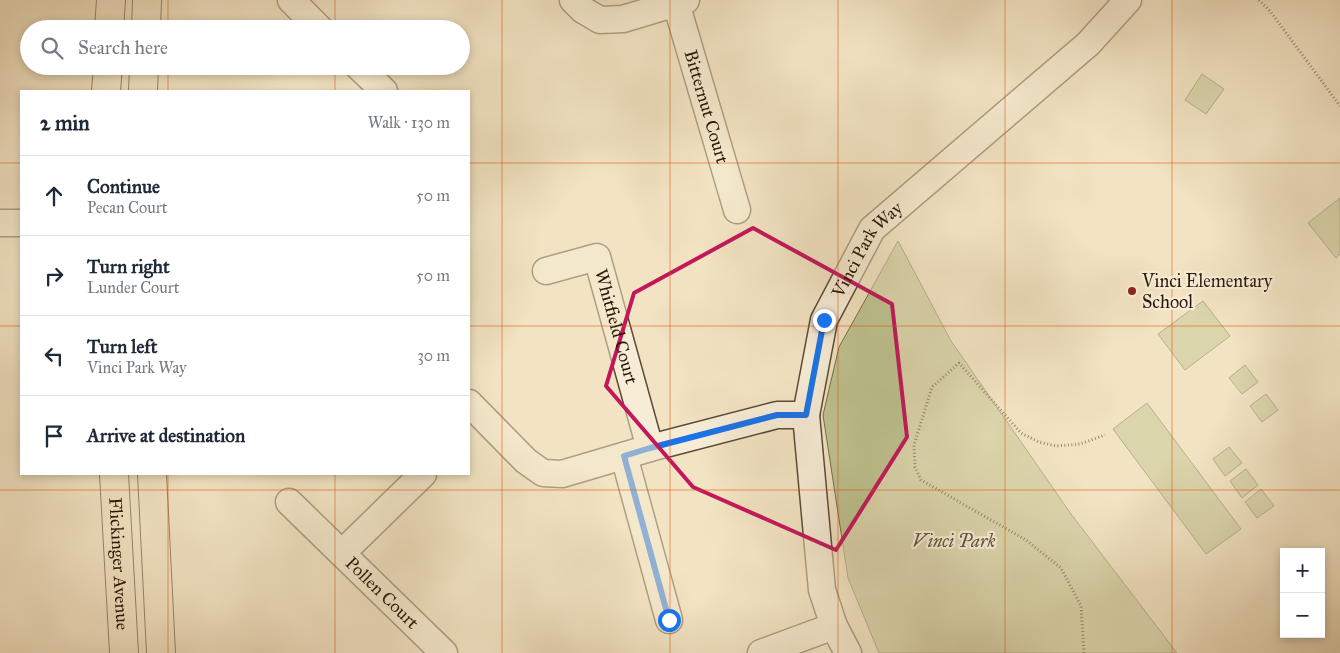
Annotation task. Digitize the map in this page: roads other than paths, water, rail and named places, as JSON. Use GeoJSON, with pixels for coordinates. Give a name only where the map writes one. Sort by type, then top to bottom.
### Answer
{"type":"FeatureCollection","features":[{"type":"Feature","properties":{"kind":"main road"},"geometry":{"type":"LineString","coordinates":[[110,20],[111,0]]}},
{"type":"Feature","properties":{"kind":"main road"},"geometry":{"type":"LineString","coordinates":[[146,20],[147,0]]}},
{"type":"Feature","properties":{"kind":"main road"},"geometry":{"type":"LineString","coordinates":[[106,90],[107,75]]}},
{"type":"Feature","properties":{"kind":"main road"},"geometry":{"type":"LineString","coordinates":[[143,90],[144,75]]}},
{"type":"Feature","properties":{"kind":"main road","name":"Flickinger Avenue"},"geometry":{"type":"LineString","coordinates":[[114,475],[124,653]]}},
{"type":"Feature","properties":{"kind":"main road"},"geometry":{"type":"LineString","coordinates":[[152,475],[161,653]]}},
{"type":"Feature","properties":{"kind":"street"},"geometry":{"type":"LineString","coordinates":[[291,0],[311,20]]}},
{"type":"Feature","properties":{"kind":"street"},"geometry":{"type":"LineString","coordinates":[[573,0],[582,10],[600,20],[623,19],[681,2]]}},
{"type":"Feature","properties":{"kind":"street","name":"Vinci Park Way"},"geometry":{"type":"LineString","coordinates":[[848,653],[834,626],[822,590],[806,415],[824,320],[872,229],[1088,44],[1128,0]]}},
{"type":"Feature","properties":{"kind":"street","name":"Bitternut Court"},"geometry":{"type":"LineString","coordinates":[[681,2],[737,210]]}},
{"type":"Feature","properties":{"kind":"street"},"geometry":{"type":"LineString","coordinates":[[367,75],[383,90]]}},
{"type":"Feature","properties":{"kind":"street"},"geometry":{"type":"LineString","coordinates":[[0,224],[20,222]]}},
{"type":"Feature","properties":{"kind":"street","name":"Whitfield Court"},"geometry":{"type":"LineString","coordinates":[[546,271],[596,258],[650,448]]}},
{"type":"Feature","properties":{"kind":"street"},"geometry":{"type":"LineString","coordinates":[[473,416],[543,473],[562,474],[650,448],[777,415],[806,415]]}},
{"type":"Feature","properties":{"kind":"street"},"geometry":{"type":"LineString","coordinates":[[624,456],[669,620]]}},
{"type":"Feature","properties":{"kind":"street","name":"Pollen Court"},"geometry":{"type":"LineString","coordinates":[[342,553],[422,475]]}},
{"type":"Feature","properties":{"kind":"street","name":"Pollen Court"},"geometry":{"type":"LineString","coordinates":[[289,502],[444,653]]}},
{"type":"Feature","properties":{"kind":"street"},"geometry":{"type":"LineString","coordinates":[[761,653],[834,626]]}},
{"type":"Feature","properties":{"kind":"place","name":"Vinci Elementary School"},"geometry":{"type":"Point","coordinates":[1132,291]}},
{"type":"Feature","properties":{"kind":"park label","name":"Vinci Park"},"geometry":{"type":"Point","coordinates":[954,541]}}]}
